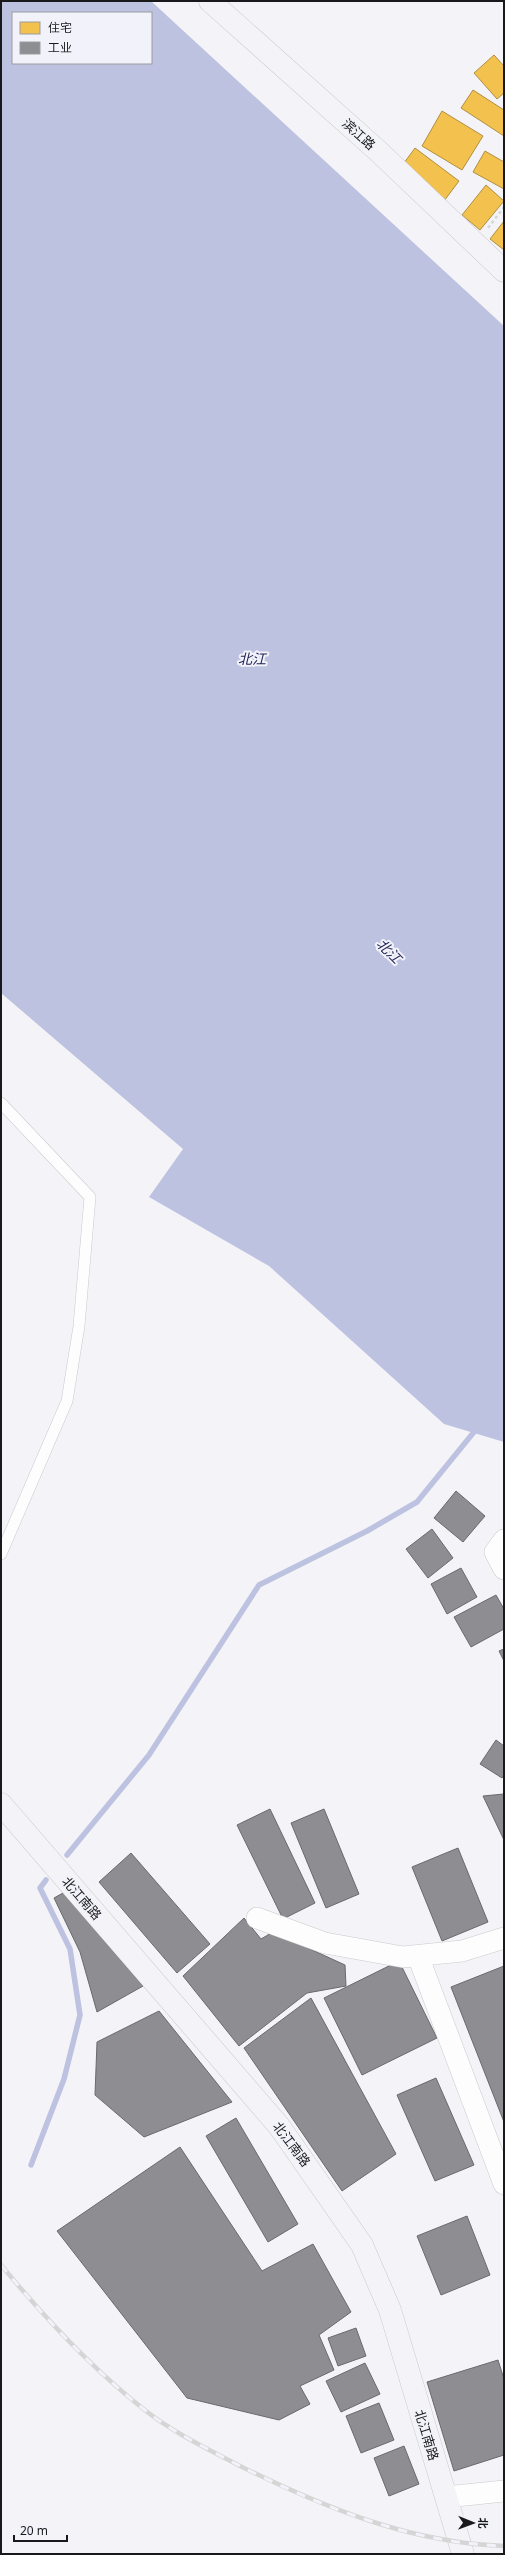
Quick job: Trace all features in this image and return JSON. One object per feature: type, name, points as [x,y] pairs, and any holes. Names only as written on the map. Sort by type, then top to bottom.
[{"type":"street","name":"滨江路","points":[[210,1],[378,151],[504,270]]},
{"type":"street","points":[[504,1540],[495,1552],[504,1569]]},
{"type":"street","name":"北江南路","points":[[1,1804],[279,2126],[362,2245],[390,2310],[463,2554]]},
{"type":"street","points":[[257,1918],[325,1943],[403,1957],[462,1951],[504,1938]]},
{"type":"street","points":[[418,1956],[504,2184]]},
{"type":"street","points":[[446,2497],[504,2491]]},
{"type":"lane","points":[[1,1103],[90,1197],[79,1326],[68,1401],[1,1554]]},
{"type":"path","points":[[477,243],[504,207]]},
{"type":"water","name":"北江","points":[[1,1],[151,1],[504,326],[504,1442],[444,1424],[269,1266],[149,1197],[183,1149],[1,993]]},
{"type":"building: 住宅","points":[[494,55],[504,66],[504,93],[497,99],[474,73]]},
{"type":"building: 住宅","points":[[473,90],[504,110],[504,136],[461,108]]},
{"type":"building: 住宅","points":[[442,111],[483,136],[462,170],[422,146]]},
{"type":"building: 住宅","points":[[415,148],[459,181],[444,201],[401,167]]},
{"type":"building: 住宅","points":[[485,151],[504,162],[504,189],[473,172]]},
{"type":"building: 住宅","points":[[486,185],[504,201],[480,230],[462,215]]},
{"type":"building: 住宅","points":[[504,221],[504,250],[490,239]]},
{"type":"building: 工业","points":[[456,1491],[485,1516],[463,1542],[434,1518]]},
{"type":"building: 工业","points":[[432,1529],[453,1558],[428,1578],[406,1549]]},
{"type":"building: 工业","points":[[461,1568],[477,1597],[447,1614],[431,1584]]},
{"type":"building: 工业","points":[[496,1595],[504,1609],[504,1629],[471,1647],[454,1617]]},
{"type":"building: 工业","points":[[504,1649],[504,1661],[499,1651]]},
{"type":"building: 工业","points":[[496,1740],[504,1746],[504,1775],[502,1778],[480,1764]]},
{"type":"building: 工业","points":[[504,1794],[504,1840],[483,1796]]},
{"type":"building: 工业","points":[[270,1809],[315,1903],[283,1919],[237,1825]]},
{"type":"building: 工业","points":[[324,1809],[359,1894],[326,1908],[291,1823]]},
{"type":"building: 工业","points":[[458,1848],[488,1922],[442,1941],[412,1867]]},
{"type":"building: 工业","points":[[131,1853],[210,1944],[177,1973],[99,1882]]},
{"type":"building: 工业","points":[[63,1893],[143,1986],[97,2012],[80,1952],[54,1898]]},
{"type":"building: 工业","points":[[244,1918],[261,1939],[273,1932],[345,1965],[346,1986],[307,1993],[239,2046],[183,1976]]},
{"type":"building: 工业","points":[[399,1961],[437,2038],[362,2075],[324,1998]]},
{"type":"building: 工业","points":[[504,1966],[504,2122],[451,1987]]},
{"type":"building: 工业","points":[[311,1998],[396,2154],[342,2191],[244,2048]]},
{"type":"building: 工业","points":[[159,2011],[232,2102],[144,2137],[95,2095],[97,2042]]},
{"type":"building: 工业","points":[[436,2078],[474,2165],[435,2181],[397,2095]]},
{"type":"building: 工业","points":[[236,2118],[298,2224],[268,2242],[206,2136]]},
{"type":"building: 工业","points":[[180,2147],[262,2271],[313,2244],[351,2312],[319,2335],[334,2370],[300,2386],[310,2404],[279,2420],[187,2398],[57,2231]]},
{"type":"building: 工业","points":[[467,2216],[490,2275],[441,2295],[417,2236]]},
{"type":"building: 工业","points":[[356,2328],[366,2356],[338,2366],[328,2338]]},
{"type":"building: 工业","points":[[498,2360],[504,2379],[504,2455],[454,2471],[427,2382]]},
{"type":"building: 工业","points":[[365,2363],[380,2394],[341,2412],[326,2381]]},
{"type":"building: 工业","points":[[379,2403],[394,2440],[361,2453],[346,2416]]},
{"type":"building: 工业","points":[[404,2446],[419,2484],[389,2496],[374,2458]]},
{"type":"waterway","points":[[67,1855],[149,1755],[259,1585],[367,1531],[417,1502],[478,1427]]},
{"type":"waterway","points":[[31,2165],[64,2079],[80,2015],[70,1949],[40,1888],[46,1880]]},
{"type":"railway","points":[[1,2265],[69,2342],[107,2378],[146,2411],[192,2440],[271,2481],[335,2509],[401,2530],[435,2538],[504,2546]]}]
